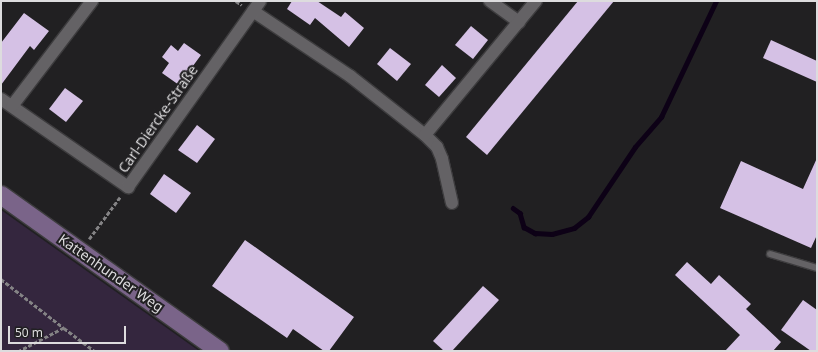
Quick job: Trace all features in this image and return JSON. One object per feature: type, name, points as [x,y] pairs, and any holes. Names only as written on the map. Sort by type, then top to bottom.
[{"type":"street","points":[[12,106],[92,1]]},
{"type":"street","name":"Carl-Diercke-Straße","points":[[1,98],[128,187],[260,1]]},
{"type":"street","points":[[490,1],[519,22]]},
{"type":"street","points":[[425,135],[536,1]]},
{"type":"street","points":[[253,12],[350,76],[425,135],[436,147],[442,159],[452,203]]},
{"type":"street","name":"Kattenhunder Weg","points":[[1,195],[220,351]]},
{"type":"lane","points":[[770,254],[817,268]]},
{"type":"path","points":[[80,251],[128,187]]},
{"type":"path","points":[[1,279],[95,351]]},
{"type":"path","points":[[20,351],[64,328]]},
{"type":"shaded area","points":[[1,210],[199,351],[1,351]]},
{"type":"building","points":[[292,1],[317,1],[341,17],[345,12],[364,28],[349,47],[315,18],[310,25],[287,9]]},
{"type":"building","points":[[578,1],[614,1],[487,155],[466,137]]},
{"type":"building","points":[[24,13],[49,31],[34,50],[30,46],[1,85],[1,43]]},
{"type":"building","points":[[471,26],[488,40],[473,59],[455,45]]},
{"type":"building","points":[[771,40],[817,61],[817,82],[763,58]]},
{"type":"building","points":[[184,43],[201,55],[179,85],[162,73],[169,63],[162,57],[171,45],[178,51]]},
{"type":"building","points":[[390,48],[411,64],[397,81],[377,64]]},
{"type":"building","points":[[442,65],[456,78],[439,97],[425,85]]},
{"type":"building","points":[[65,88],[83,101],[66,122],[49,109]]},
{"type":"building","points":[[197,125],[215,139],[197,163],[178,150]]},
{"type":"building","points":[[817,158],[817,235],[811,248],[720,208],[741,161],[803,189]]},
{"type":"building","points":[[164,174],[191,193],[176,213],[150,194]]},
{"type":"building","points":[[245,240],[354,317],[329,351],[324,351],[293,329],[287,338],[212,286]]},
{"type":"building","points":[[687,262],[711,284],[719,275],[751,304],[746,309],[781,342],[773,351],[725,351],[740,335],[675,275]]},
{"type":"building","points":[[483,286],[499,300],[452,351],[444,351],[433,341]]},
{"type":"building","points":[[803,300],[817,310],[817,351],[811,351],[781,330]]},
{"type":"waterway","points":[[513,208],[520,213],[524,227],[535,233],[552,234],[574,228],[588,217],[635,147],[661,117],[716,1]]}]
